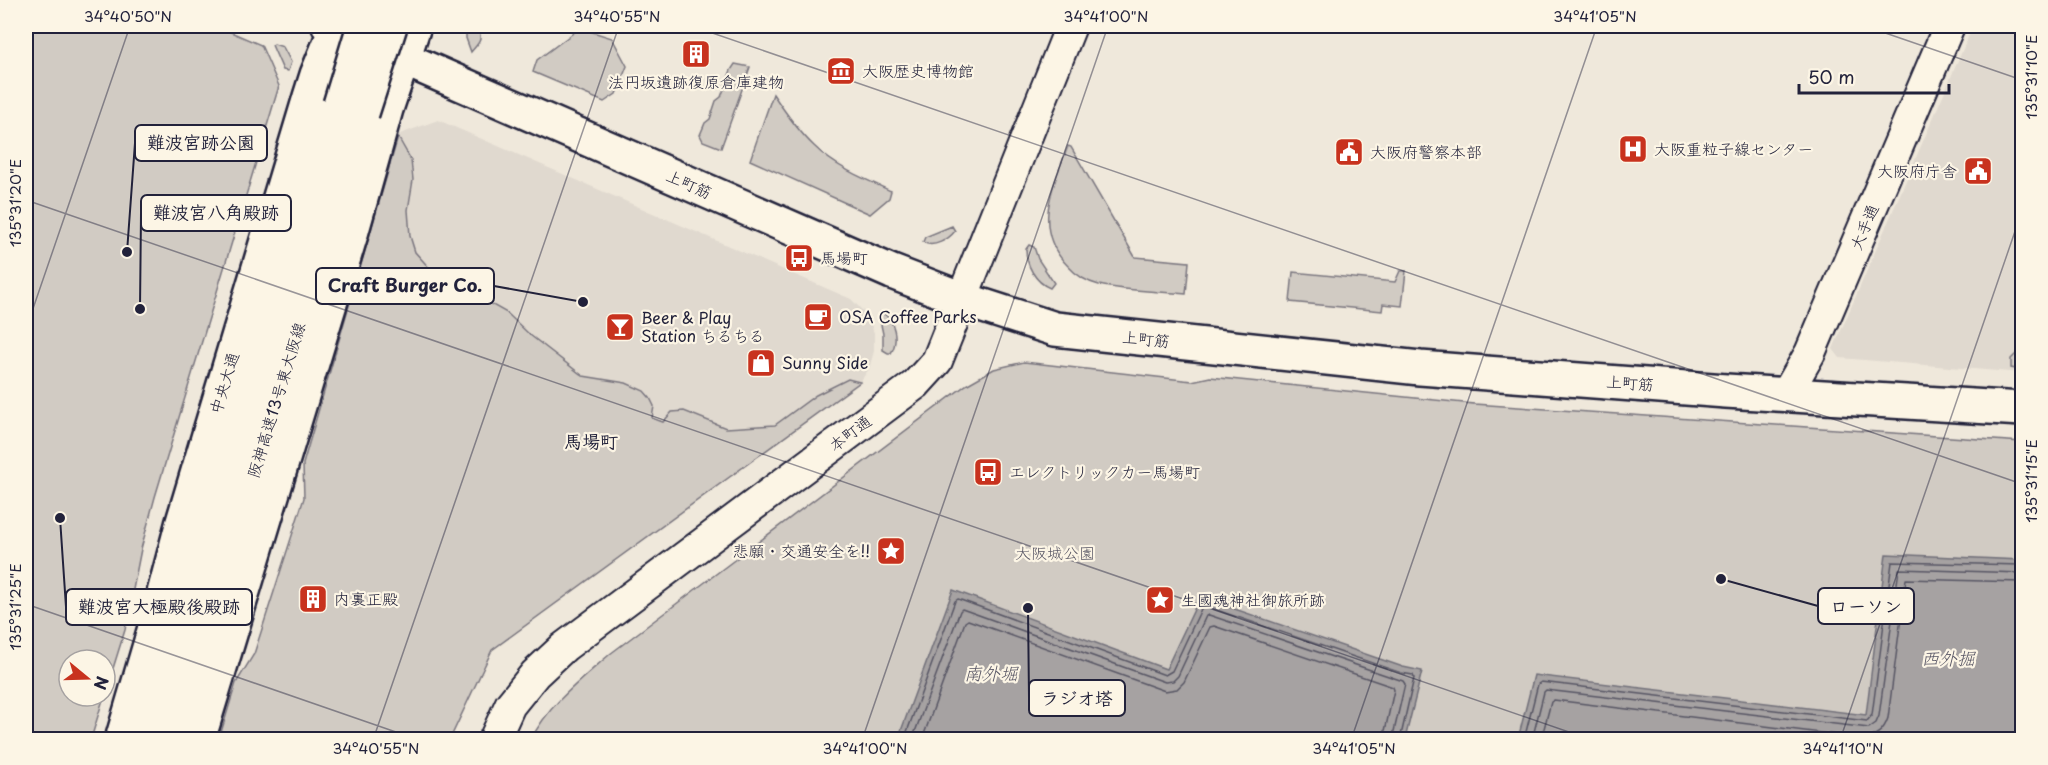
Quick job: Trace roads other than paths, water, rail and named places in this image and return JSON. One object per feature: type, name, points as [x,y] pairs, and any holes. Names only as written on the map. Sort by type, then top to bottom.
[{"type":"main road","name":"阪神高速13号東大阪線","points":[[174,740],[318,219],[340,26]]},
{"type":"main road","name":"上町筋","points":[[340,26],[403,58],[892,273],[1054,329],[1420,368],[1726,391],[2022,409]]},
{"type":"main road","name":"中央大通","points":[[122,740],[182,525],[306,108],[317,75],[340,26]]},
{"type":"main road","name":"阪神高速13号東大阪線","points":[[150,740],[318,219],[390,26]]},
{"type":"main road","points":[[198,740],[351,234],[386,109],[414,26]]},
{"type":"street","points":[[403,58],[432,26]]},
{"type":"street","name":"本町通","points":[[494,740],[510,705],[535,674],[564,647],[916,384],[937,361],[1071,26]]},
{"type":"street","name":"大手通","points":[[1787,393],[1810,353],[1949,26]]},
{"type":"water","name":"西外掘","points":[[1886,554],[2022,560],[2022,739],[1518,739],[1534,675],[1866,715]]},
{"type":"water","name":"南外堀","points":[[953,590],[1166,669],[1200,597],[1403,667],[1422,671],[1405,739],[898,739]]},
{"type":"place","name":"法円坂遺跡復原倉庫建物","points":[[696,54]]},
{"type":"place","name":"大阪歴史博物館","points":[[841,71]]},
{"type":"place","name":"大阪重粒子線センター","points":[[1633,149]]},
{"type":"place","name":"大阪府警察本部","points":[[1349,152]]},
{"type":"place","name":"大阪府庁舎","points":[[1978,171]]},
{"type":"place","name":"難波宮跡公園","points":[[127,252]]},
{"type":"place","name":"馬場町","points":[[799,258]]},
{"type":"place","name":"Craft Burger Co.","points":[[583,302]]},
{"type":"place","name":"難波宮八角殿跡","points":[[140,309]]},
{"type":"place","name":"OSA Coffee Parks","points":[[818,317]]},
{"type":"place","name":"Beer & Play Station ちるちる","points":[[620,327]]},
{"type":"place","name":"Sunny Side","points":[[761,363]]},
{"type":"place","name":"エレクトリックカー馬場町","points":[[988,472]]},
{"type":"place","name":"難波宮大極殿後殿跡","points":[[60,518]]},
{"type":"place","name":"悲願・交通安全を!!","points":[[891,551]]},
{"type":"place","name":"ローソン","points":[[1721,579]]},
{"type":"place","name":"内裏正殿","points":[[313,599]]},
{"type":"place","name":"生國魂神社御旅所跡","points":[[1160,600]]},
{"type":"place","name":"ラジオ塔","points":[[1028,608]]},
{"type":"district","name":"馬場町","points":[[591,442]]},
{"type":"park label","name":"大阪城公園","points":[[1055,553]]}]
